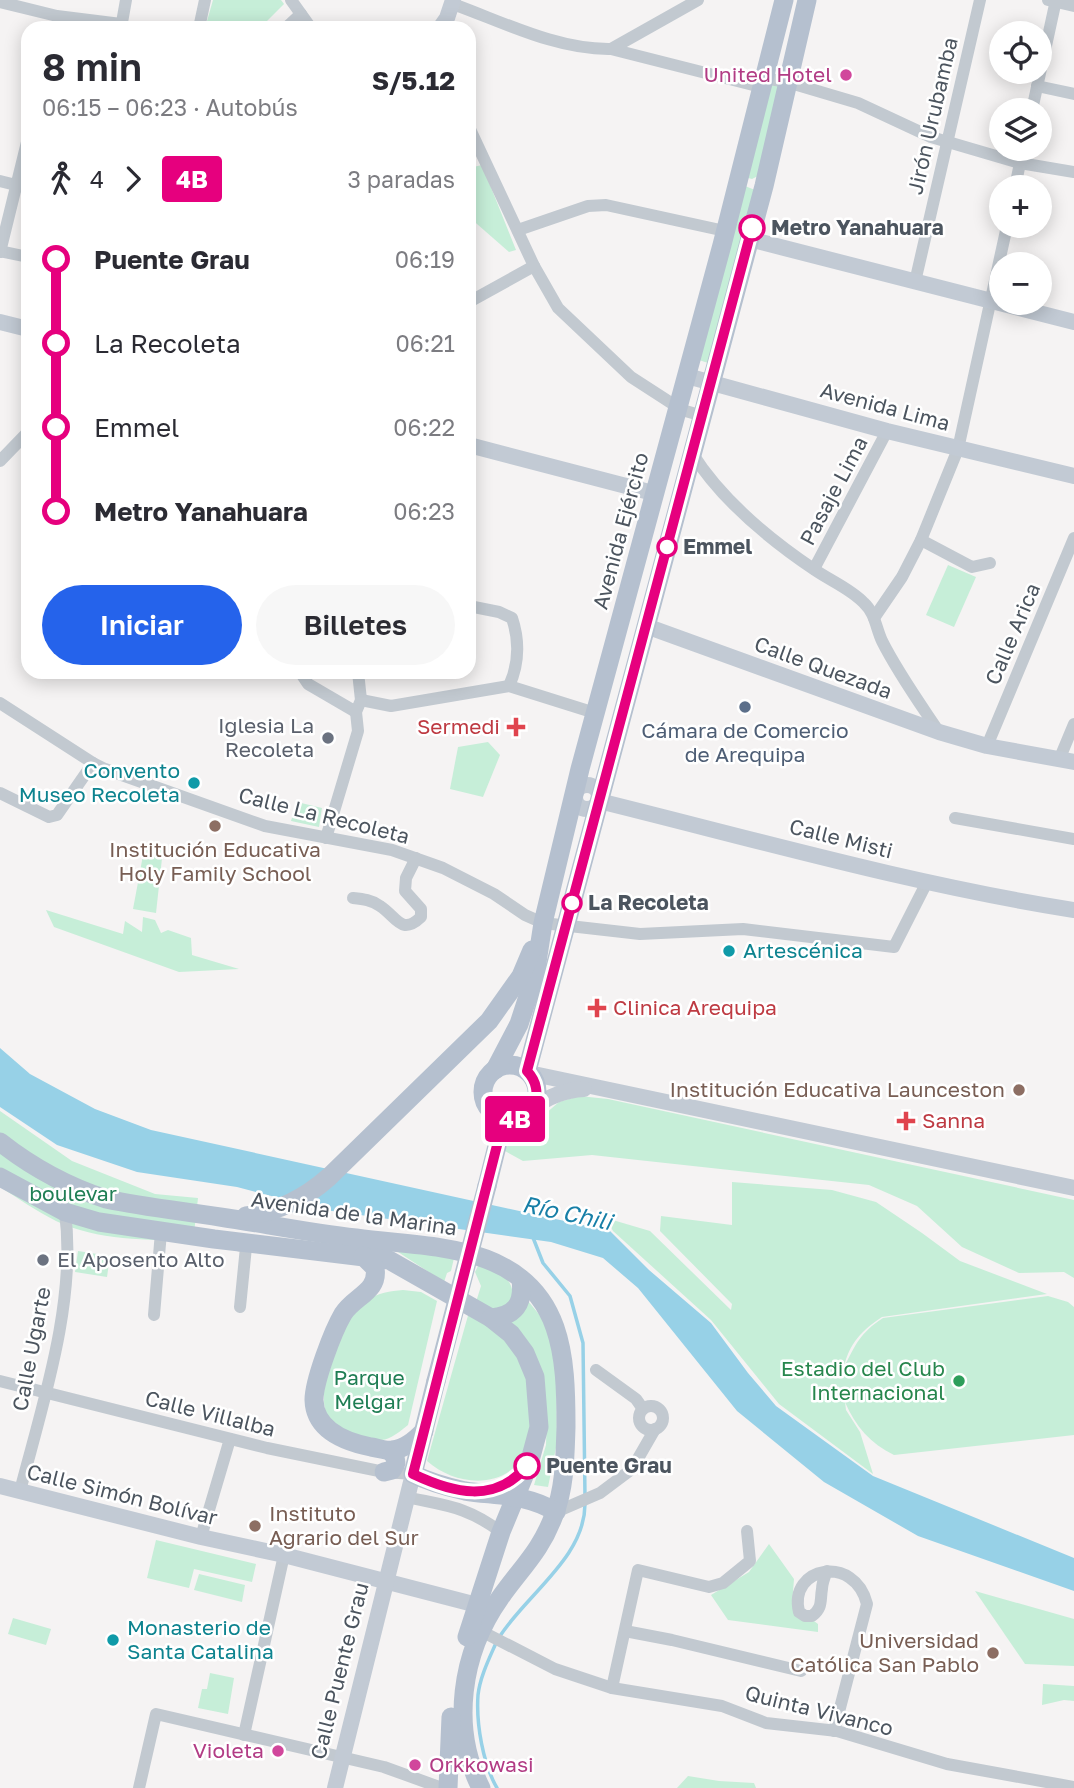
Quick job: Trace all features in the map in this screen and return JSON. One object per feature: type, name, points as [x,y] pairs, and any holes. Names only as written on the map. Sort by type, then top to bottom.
[{"type":"main road","name":"Avenida Ejército","points":[[495,1070],[528,1000],[574,793],[687,376],[784,0]]},
{"type":"main road","points":[[528,1072],[764,186],[807,0]]},
{"type":"main road","points":[[739,179],[764,186]]},
{"type":"main road","points":[[621,617],[625,629],[630,632],[642,631],[646,626]]},
{"type":"main road","points":[[216,1217],[240,1217],[278,1210],[314,1189],[489,1021],[521,976],[543,923]]},
{"type":"main road","points":[[514,1065],[528,1072],[536,1082],[537,1093],[532,1109],[522,1117],[504,1118],[493,1113],[484,1097],[487,1079],[495,1070],[504,1066],[514,1065]]},
{"type":"main road","name":"Calle Puente Grau","points":[[413,1474],[504,1118]]},
{"type":"main road","name":"Avenida de la Marina","points":[[0,1142],[46,1174],[74,1188],[134,1205],[456,1251],[485,1258],[506,1269],[521,1279],[538,1297],[552,1319],[561,1341],[565,1364],[564,1472],[556,1512],[545,1538],[501,1597],[484,1633],[463,1667]]},
{"type":"main road","name":"Avenida de la Marina","points":[[0,1177],[65,1212],[99,1222],[214,1239],[384,1258],[491,1318],[511,1334],[525,1353],[535,1377],[539,1427],[529,1464],[501,1532],[477,1605],[463,1667]]},
{"type":"main road","points":[[363,1256],[375,1268],[375,1280],[370,1290],[348,1308],[339,1322],[317,1381],[315,1405],[323,1423],[338,1437],[351,1443],[390,1451],[407,1446],[424,1431]]},
{"type":"main road","points":[[491,1318],[502,1317],[520,1302],[521,1279]]},
{"type":"main road","points":[[384,1472],[391,1470],[396,1463],[390,1451]]},
{"type":"main road","points":[[479,1493],[498,1489],[513,1480],[529,1464]]},
{"type":"main road","points":[[413,1474],[442,1485],[479,1493],[516,1496],[537,1502],[556,1512]]},
{"type":"main road","points":[[448,1788],[449,1779],[454,1773],[461,1770],[469,1772],[463,1723],[463,1667]]},
{"type":"street","points":[[122,21],[126,0]]},
{"type":"street","points":[[200,21],[205,0]]},
{"type":"street","points":[[291,0],[306,21]]},
{"type":"street","points":[[611,49],[698,0]]},
{"type":"street","name":"Jirón Urubamba","points":[[915,282],[945,141],[980,0]]},
{"type":"street","points":[[1034,98],[1053,1],[1074,6]]},
{"type":"street","points":[[0,2],[53,21]]},
{"type":"street","points":[[444,21],[453,2],[569,45],[611,49],[763,83],[787,82],[858,103],[931,137],[1020,163],[1074,173]]},
{"type":"street","points":[[294,21],[301,14]]},
{"type":"street","points":[[1037,86],[1074,94]]},
{"type":"street","points":[[476,142],[534,266],[558,308],[632,377],[677,407],[689,412],[703,412]]},
{"type":"street","points":[[1018,175],[1020,163]]},
{"type":"street","points":[[0,181],[21,186]]},
{"type":"street","points":[[21,189],[0,251],[21,256]]},
{"type":"street","points":[[518,230],[588,206],[606,205],[724,232]]},
{"type":"street","points":[[749,239],[989,301]]},
{"type":"street","points":[[476,298],[534,266]]},
{"type":"street","points":[[874,618],[902,578],[921,540],[958,449],[989,306]]},
{"type":"street","points":[[1046,315],[1074,322]]},
{"type":"street","points":[[0,322],[21,327]]},
{"type":"street","name":"Avenida Lima","points":[[687,376],[958,449],[1074,476]]},
{"type":"street","name":"Pasaje Lima","points":[[814,569],[887,430]]},
{"type":"street","points":[[0,461],[21,439]]},
{"type":"street","points":[[476,447],[653,494]]},
{"type":"street","points":[[692,453],[701,467],[760,529],[862,600],[874,618],[882,640],[910,690],[939,732]]},
{"type":"street","name":"Calle Arica","points":[[987,746],[1074,538]]},
{"type":"street","points":[[921,540],[972,567],[990,563]]},
{"type":"street","points":[[476,607],[512,618],[517,634],[518,653],[515,674],[509,686]]},
{"type":"street","name":"Calle Quezada","points":[[646,626],[939,732],[987,746],[1066,761]]},
{"type":"street","points":[[305,679],[308,684],[359,706],[391,706],[509,686],[595,713]]},
{"type":"street","points":[[326,838],[358,731],[358,679]]},
{"type":"street","name":"Calle La Recoleta","points":[[0,703],[93,763],[265,826],[392,849],[443,868],[543,923],[640,934],[743,929],[894,947],[927,882]]},
{"type":"street","points":[[1066,761],[1074,723]]},
{"type":"street","points":[[0,793],[49,817],[57,816],[93,763]]},
{"type":"street","name":"Calle Misti","points":[[574,793],[584,785],[590,785],[599,794],[599,801],[927,882],[1003,899],[1074,910]]},
{"type":"street","points":[[955,818],[1074,839]]},
{"type":"street","points":[[353,898],[376,903],[400,924],[408,926],[414,923],[421,916],[421,909],[405,891],[406,878],[416,858]]},
{"type":"street","points":[[528,1072],[1074,1188]]},
{"type":"street","points":[[532,1109],[564,1091],[604,1089]]},
{"type":"street","name":"Calle Ugarte","points":[[20,1491],[46,1393],[60,1318],[69,1250],[65,1212]]},
{"type":"street","points":[[154,1315],[161,1232]]},
{"type":"street","points":[[214,1239],[246,1247],[240,1307]]},
{"type":"street","points":[[596,1370],[636,1399],[643,1409]]},
{"type":"street","name":"Calle Villalba","points":[[0,1381],[230,1439],[384,1472],[413,1474]]},
{"type":"street","points":[[556,1512],[595,1495],[632,1469],[663,1420],[661,1412],[654,1406],[643,1409],[639,1415],[641,1426],[648,1430],[655,1429]]},
{"type":"street","points":[[201,1537],[230,1439]]},
{"type":"street","name":"Calle Puente Grau","points":[[335,1788],[405,1497],[413,1474]]},
{"type":"street","name":"Calle Simón Bolívar","points":[[0,1486],[477,1605]]},
{"type":"street","points":[[405,1497],[477,1514],[501,1532]]},
{"type":"street","points":[[612,1688],[638,1570],[709,1587],[723,1583],[750,1561],[747,1531]]},
{"type":"street","points":[[244,1735],[284,1555]]},
{"type":"street","points":[[827,1571],[835,1571],[858,1583],[867,1604],[834,1731]]},
{"type":"street","points":[[625,1632],[672,1640],[800,1671]]},
{"type":"street","name":"Quinta Vivanco","points":[[484,1633],[555,1669],[612,1688],[722,1706],[766,1723],[834,1731],[947,1764],[1074,1787]]},
{"type":"street","points":[[139,1788],[156,1714],[399,1771],[442,1788]]},
{"type":"green space","points":[[213,0],[281,0],[284,4],[267,21],[207,21]]},
{"type":"green space","points":[[768,82],[781,85],[758,176],[752,179],[748,178]]},
{"type":"green space","points":[[482,165],[516,250],[509,252],[476,223],[476,166]]},
{"type":"green space","points":[[745,186],[755,190],[708,363],[696,359]]},
{"type":"green space","points":[[948,565],[976,577],[954,627],[926,615]]},
{"type":"green space","points":[[488,742],[500,755],[483,797],[450,789],[458,747]]},
{"type":"green space","points":[[297,802],[322,808],[319,827],[291,821]]},
{"type":"green space","points":[[163,849],[156,913],[133,909],[144,850]]},
{"type":"green space","points":[[46,910],[123,934],[125,921],[142,932],[143,917],[155,920],[161,933],[168,930],[191,938],[192,955],[239,969],[179,972],[54,927]]},
{"type":"green space","points":[[579,1096],[608,1099],[1074,1200],[1074,1278],[1064,1272],[1019,1273],[962,1247],[917,1206],[869,1185],[592,1155],[523,1161],[503,1150],[559,1102]]},
{"type":"green space","name":"boulevar","points":[[0,1111],[72,1161],[155,1194],[198,1198],[193,1242],[123,1238],[72,1228],[34,1209],[0,1187]]},
{"type":"green space","points":[[732,1182],[832,1190],[876,1202],[960,1261],[1047,1294],[882,1317],[857,1338],[844,1367],[864,1334],[883,1318],[1048,1296],[1068,1302],[1074,1307],[1074,1435],[894,1455],[865,1433],[845,1402],[846,1410],[860,1432],[873,1474],[779,1404],[711,1320],[613,1231],[606,1218],[650,1231],[731,1310],[732,1304],[660,1231],[661,1216],[732,1225]]},
{"type":"green space","points":[[395,1250],[454,1258],[451,1271],[447,1273],[444,1282]]},
{"type":"green space","points":[[78,1251],[110,1256],[107,1277],[75,1272]]},
{"type":"green space","points":[[480,1262],[504,1275],[511,1285],[514,1300],[503,1313],[476,1302],[481,1286],[475,1272]]},
{"type":"green space","name":"Parque Melgar","points":[[403,1290],[421,1292],[437,1301],[408,1425],[386,1439],[368,1439],[340,1428],[326,1412],[324,1400],[328,1368],[340,1335],[357,1308],[375,1296]]},
{"type":"green space","points":[[528,1301],[547,1324],[556,1356],[557,1443],[548,1487],[534,1485],[546,1445],[547,1412],[508,1321]]},
{"type":"green space","points":[[469,1312],[493,1327],[510,1344],[525,1374],[532,1407],[530,1439],[525,1453],[505,1474],[479,1481],[451,1476],[427,1461]]},
{"type":"green space","points":[[156,1540],[256,1564],[252,1582],[194,1569],[189,1588],[147,1578]]},
{"type":"green space","points":[[769,1544],[794,1579],[792,1605],[818,1624],[818,1632],[728,1620],[711,1595],[749,1572]]},
{"type":"green space","points":[[199,1574],[245,1585],[242,1602],[194,1590]]},
{"type":"green space","points":[[975,1591],[1074,1619],[1074,1666],[1025,1664]]},
{"type":"green space","points":[[13,1618],[51,1629],[46,1645],[8,1634]]},
{"type":"green space","points":[[210,1673],[234,1678],[228,1714],[198,1708],[202,1689],[207,1689]]},
{"type":"green space","points":[[1043,1684],[1074,1686],[1074,1701],[1064,1700],[1042,1705]]},
{"type":"green space","points":[[688,1776],[754,1783],[756,1788],[677,1788]]},
{"type":"water","points":[[0,1048],[30,1074],[95,1109],[151,1130],[610,1231],[649,1270],[711,1323],[776,1406],[873,1476],[1074,1558],[1074,1591],[918,1536],[824,1482],[737,1411],[638,1288],[603,1258],[551,1242],[325,1210],[237,1187],[137,1172],[57,1145],[0,1107]]},
{"type":"waterway","points":[[532,1235],[543,1263],[570,1296],[583,1343],[585,1497]]},
{"type":"waterway","points":[[500,1636],[553,1574],[576,1541],[585,1504]]},
{"type":"waterway","points":[[496,1643],[485,1668],[478,1706],[484,1756],[497,1788]]},
{"type":"bus line","name":"4B","points":[[527,1466],[513,1480],[498,1489],[479,1493],[450,1487],[413,1474],[504,1118],[525,1115],[537,1099],[536,1082],[527,1071],[752,228]]},
{"type":"place","name":"United Hotel","points":[[846,75]]},
{"type":"place","name":"Metro Yanahuara","points":[[752,228]]},
{"type":"place","name":"Emmel","points":[[667,547]]},
{"type":"place","name":"Cámara de Comercio de Arequipa","points":[[745,707]]},
{"type":"place","name":"Sermedi","points":[[516,727]]},
{"type":"place","name":"Iglesia La Recoleta","points":[[328,738]]},
{"type":"place","name":"Convento Museo Recoleta","points":[[194,783]]},
{"type":"place","name":"Institución Educativa Holy Family School","points":[[215,826]]},
{"type":"place","name":"La Recoleta","points":[[572,903]]},
{"type":"place","name":"Artescénica","points":[[729,951]]},
{"type":"place","name":"Clinica Arequipa","points":[[597,1008]]},
{"type":"place","name":"Institución Educativa Launceston","points":[[1019,1090]]},
{"type":"place","name":"Sanna","points":[[906,1121]]},
{"type":"place","name":"El Aposento Alto","points":[[43,1260]]},
{"type":"place","name":"Estadio del Club Internacional","points":[[959,1381]]},
{"type":"place","name":"Puente Grau","points":[[527,1466]]},
{"type":"place","name":"Instituto Agrario del Sur","points":[[255,1526]]},
{"type":"place","name":"Monasterio de Santa Catalina","points":[[113,1640]]},
{"type":"place","name":"Universidad Católica San Pablo","points":[[993,1653]]},
{"type":"place","name":"Violeta","points":[[278,1751]]},
{"type":"place","name":"Orkkowasi","points":[[415,1765]]},
{"type":"water label","name":"Río Chili","points":[[567,1213]]}]
